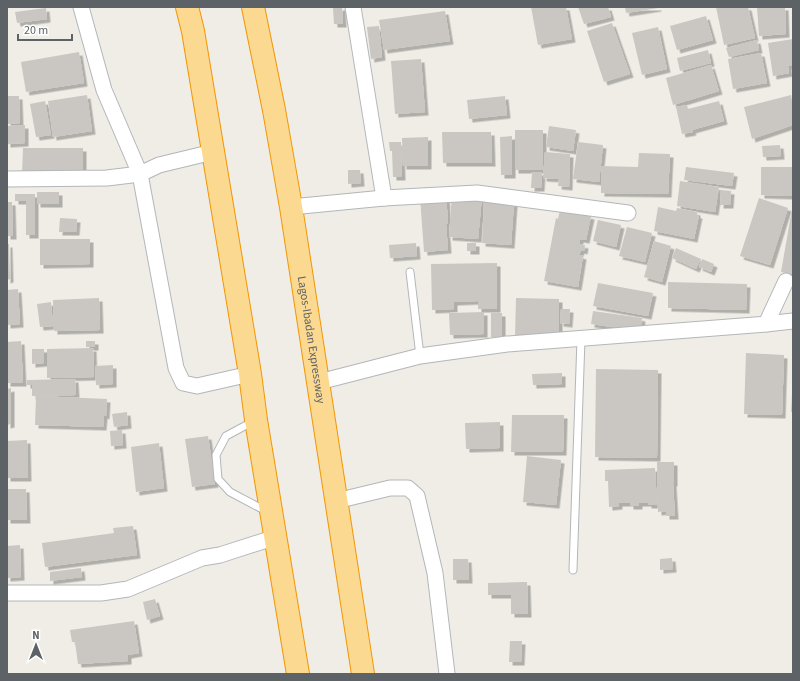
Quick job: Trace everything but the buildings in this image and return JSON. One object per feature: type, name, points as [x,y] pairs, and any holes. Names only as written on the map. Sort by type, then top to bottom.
[{"type":"highway","points":[[187,7],[193,31],[298,674]]},
{"type":"highway","name":"Lagos-Ibadan Expressway","points":[[257,8],[319,382],[363,674]]},
{"type":"street","points":[[81,7],[104,90],[140,174],[176,368],[183,383],[197,386],[250,374]]},
{"type":"street","points":[[352,7],[384,198]]},
{"type":"street","points":[[7,179],[106,178],[140,174],[159,165],[213,152]]},
{"type":"street","points":[[291,207],[384,198],[477,193],[628,213]]},
{"type":"street","points":[[766,324],[786,281]]},
{"type":"street","points":[[319,382],[420,356],[507,344],[793,321]]},
{"type":"street","points":[[336,501],[390,488],[408,488],[417,496],[434,573],[447,674]]},
{"type":"street","points":[[7,593],[101,593],[128,589],[202,558],[220,555],[276,537]]},
{"type":"lane","points":[[410,272],[420,356]]},
{"type":"lane","points":[[573,570],[581,339]]},
{"type":"lane","points":[[256,420],[226,436],[216,455],[218,479],[230,492],[272,513]]}]
